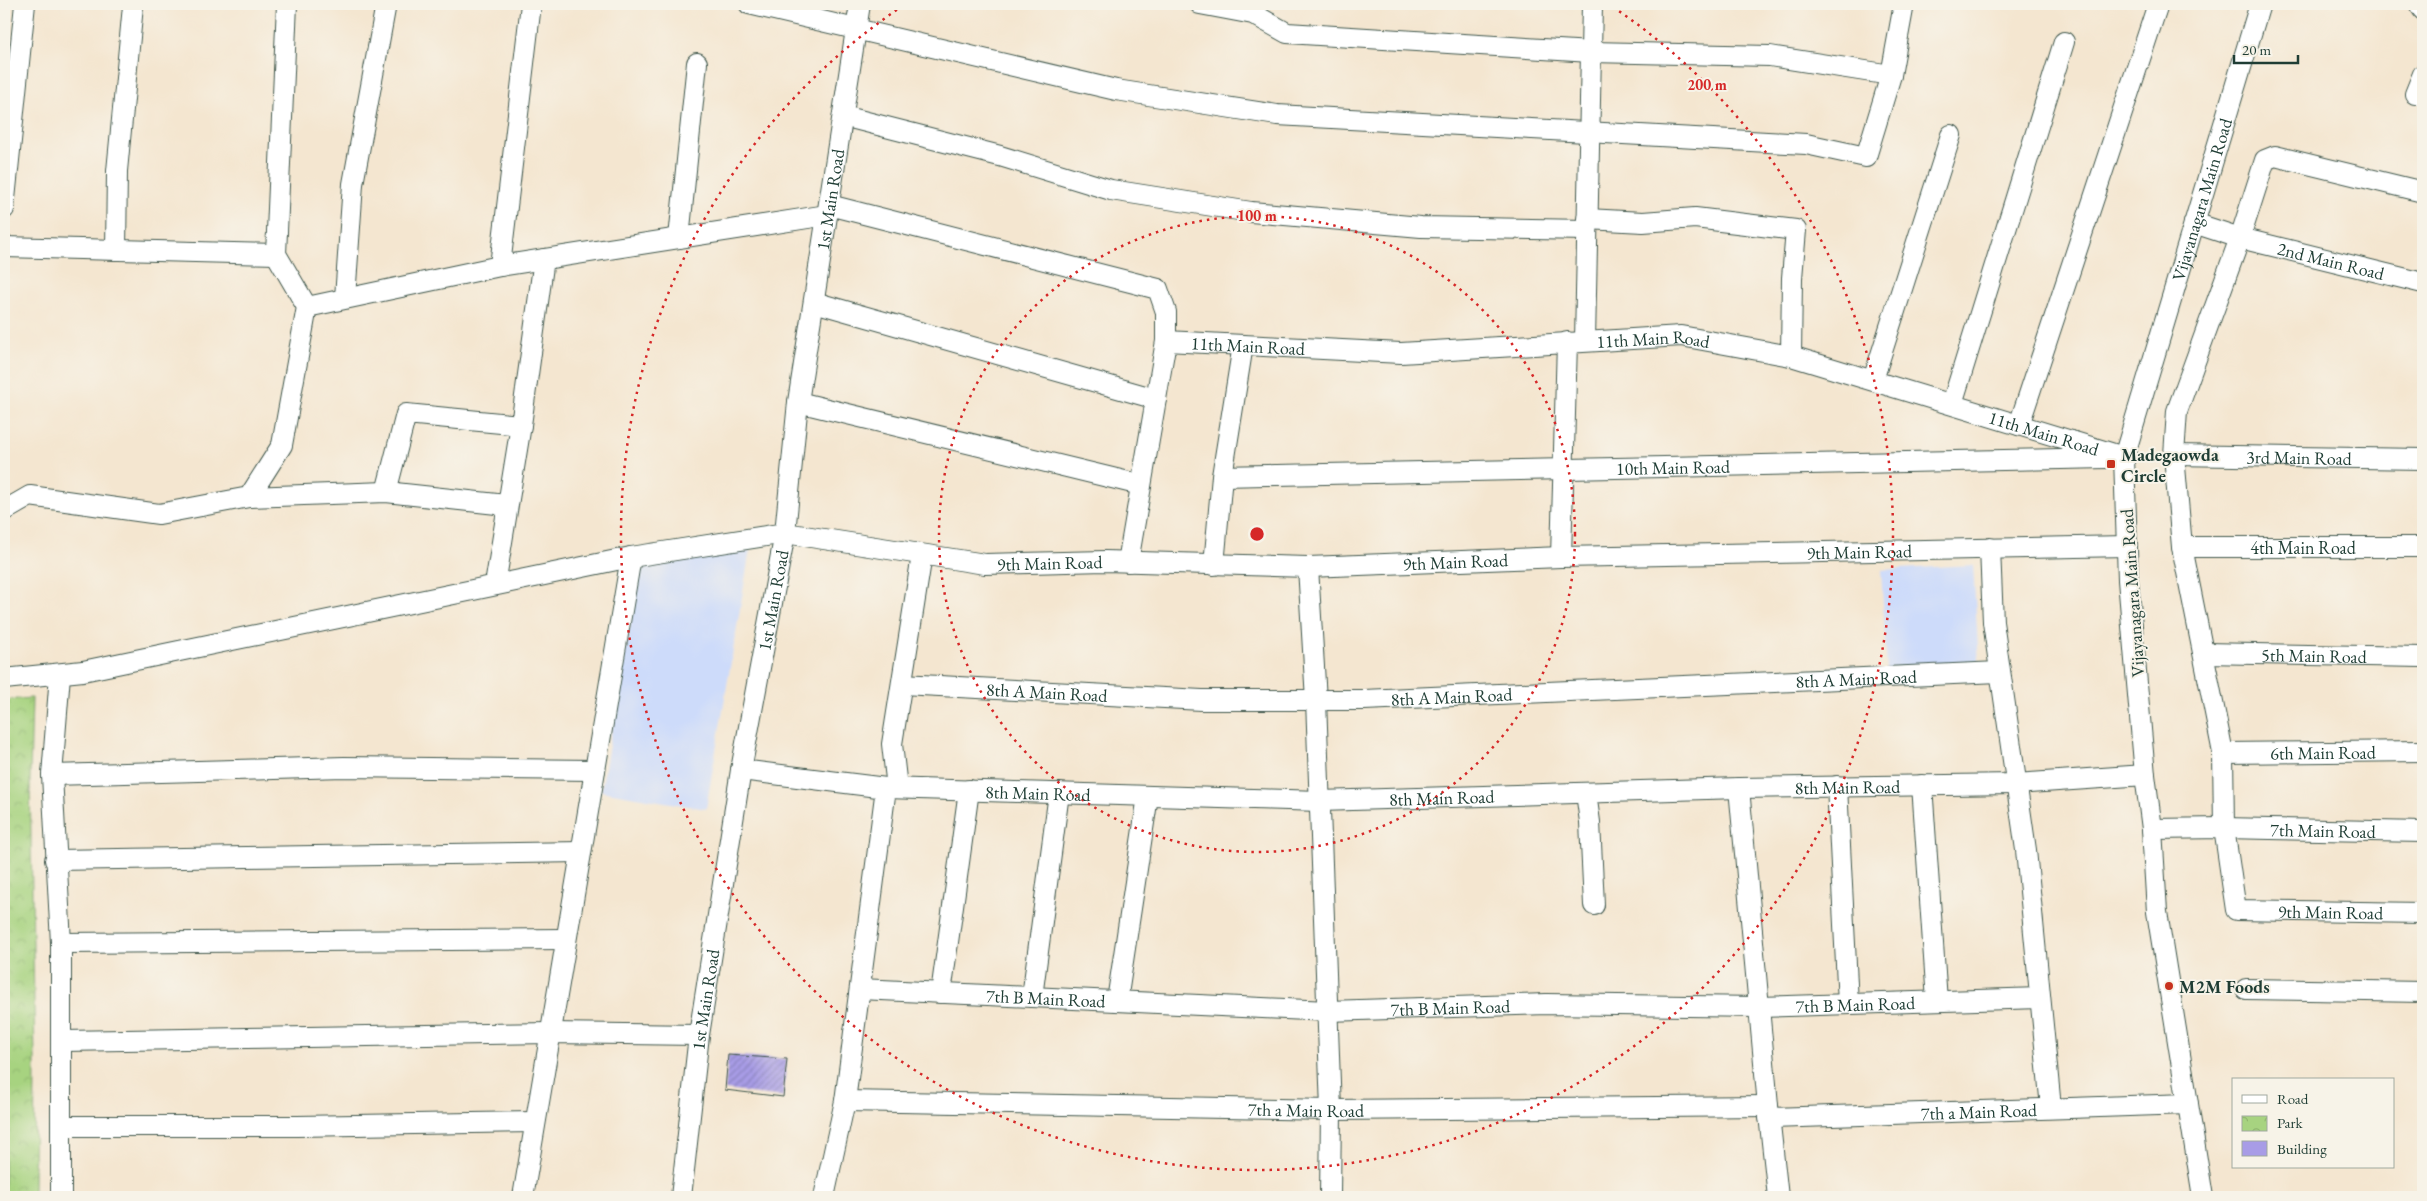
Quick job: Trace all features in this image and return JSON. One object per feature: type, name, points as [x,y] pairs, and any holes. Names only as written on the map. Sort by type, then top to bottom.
[{"type":"street","points":[[4,209],[25,4]]},
{"type":"street","points":[[249,497],[282,445],[307,307],[276,254],[288,4]]},
{"type":"street","points":[[345,298],[353,184],[386,4]]},
{"type":"street","points":[[500,266],[531,4]]},
{"type":"street","points":[[749,4],[1116,90],[1277,115],[1806,144],[1866,158],[1891,74],[1904,4]]},
{"type":"street","name":"1st Main Road","points":[[681,1197],[699,1035],[741,770],[785,533],[798,402],[860,4]]},
{"type":"street","points":[[1200,4],[1253,14],[1287,33],[1591,52],[1770,56],[1891,74]]},
{"type":"street","points":[[1561,556],[1564,471],[1587,225],[1592,4]]},
{"type":"street","points":[[2019,425],[2158,4]]},
{"type":"street","name":"Vijayanagara Main Road","points":[[2203,1197],[2157,912],[2152,829],[2145,775],[2127,546],[2124,457],[2260,4]]},
{"type":"street","points":[[2419,4],[2423,10]]},
{"type":"street","points":[[116,250],[117,171],[133,6]]},
{"type":"street","points":[[1952,404],[2064,42]]},
{"type":"street","points":[[679,238],[697,63]]},
{"type":"street","points":[[2415,94],[2423,74]]},
{"type":"street","points":[[843,116],[1000,156],[1111,190],[1251,212],[1421,227],[1587,225],[1695,218],[1796,230],[1792,278],[1791,356]]},
{"type":"street","points":[[1873,380],[1951,135]]},
{"type":"street","points":[[2224,828],[2223,753],[2182,547],[2174,455],[2177,411],[2240,238],[2265,160],[2275,156],[2423,192]]},
{"type":"street","points":[[307,307],[500,266],[679,238],[828,210],[1158,290],[1166,312],[1166,341],[1128,562]]},
{"type":"street","name":"2nd Main Road","points":[[2194,223],[2240,238],[2423,282]]},
{"type":"street","points":[[4,247],[276,254]]},
{"type":"street","points":[[495,585],[506,505],[521,425],[544,259]]},
{"type":"street","points":[[814,302],[1156,399]]},
{"type":"street","name":"11th Main Road","points":[[1166,341],[1401,352],[1681,336],[1791,356],[2124,457]]},
{"type":"street","points":[[1214,565],[1222,476],[1243,345]]},
{"type":"street","points":[[798,402],[1141,485]]},
{"type":"street","points":[[386,492],[406,414],[521,425]]},
{"type":"street","name":"3rd Main Road","points":[[2174,455],[2423,459]]},
{"type":"street","name":"10th Main Road","points":[[1222,476],[1564,471],[2124,457]]},
{"type":"street","points":[[4,511],[30,496],[159,514],[249,497],[386,492],[506,505]]},
{"type":"street","name":"9th Main Road","points":[[4,678],[60,675],[631,557],[785,533],[985,564],[1128,562],[1308,567],[1561,556],[2127,546]]},
{"type":"street","name":"4th Main Road","points":[[2182,547],[2423,547]]},
{"type":"street","points":[[1990,548],[1993,622],[2026,850],[2051,1108]]},
{"type":"street","points":[[824,1197],[845,1101],[860,989],[892,788],[892,744],[922,555]]},
{"type":"street","points":[[523,1197],[631,557]]},
{"type":"street","points":[[1308,567],[1316,700],[1328,1011],[1331,1110],[1330,1197]]},
{"type":"street","name":"5th Main Road","points":[[2204,653],[2423,657]]},
{"type":"street","name":"8th A Main Road","points":[[902,684],[1202,700],[1364,700],[1999,672]]},
{"type":"street","points":[[60,675],[52,775],[55,860],[61,943],[63,1040],[62,1197]]},
{"type":"street","name":"6th Main Road","points":[[2223,753],[2423,751]]},
{"type":"street","points":[[52,775],[344,768],[595,770]]},
{"type":"street","name":"8th Main Road","points":[[741,770],[892,788],[1320,801],[1740,788],[2016,784],[2145,775]]},
{"type":"street","points":[[1922,785],[1937,1001]]},
{"type":"street","points":[[1838,786],[1848,1004]]},
{"type":"street","points":[[1740,788],[1768,1112],[1778,1197]]},
{"type":"street","points":[[941,993],[969,790]]},
{"type":"street","points":[[1032,997],[1059,793]]},
{"type":"street","points":[[1586,793],[1590,822],[1594,905]]},
{"type":"street","points":[[1117,1001],[1148,796]]},
{"type":"street","name":"9th Main Road","points":[[2224,828],[2236,910],[2423,913]]},
{"type":"street","name":"7th Main Road","points":[[2152,829],[2224,828],[2423,832]]},
{"type":"street","points":[[55,860],[581,852]]},
{"type":"street","points":[[61,943],[566,939]]},
{"type":"street","name":"7th B Main Road","points":[[860,989],[1328,1011],[1546,1004],[1759,1007],[2040,998]]},
{"type":"street","points":[[2246,989],[2423,992]]},
{"type":"street","points":[[63,1040],[550,1033],[699,1035]]},
{"type":"street","name":"7th a Main Road","points":[[845,1101],[1331,1110],[1768,1112],[2188,1104]]},
{"type":"street","points":[[61,1126],[536,1122]]},
{"type":"shaded area","points":[[750,550],[706,809],[601,791],[640,568]]},
{"type":"shaded area","points":[[1973,565],[1979,664],[1887,670],[1881,570]]},
{"type":"green space","points":[[32,698],[30,780],[35,1059],[34,1197],[4,1197],[4,700]]},
{"type":"building","points":[[728,1055],[787,1059],[783,1097],[725,1090]]},
{"type":"place","name":"Madegaowda Circle","points":[[2111,464]]},
{"type":"place","name":"M2M Foods","points":[[2169,986]]}]
